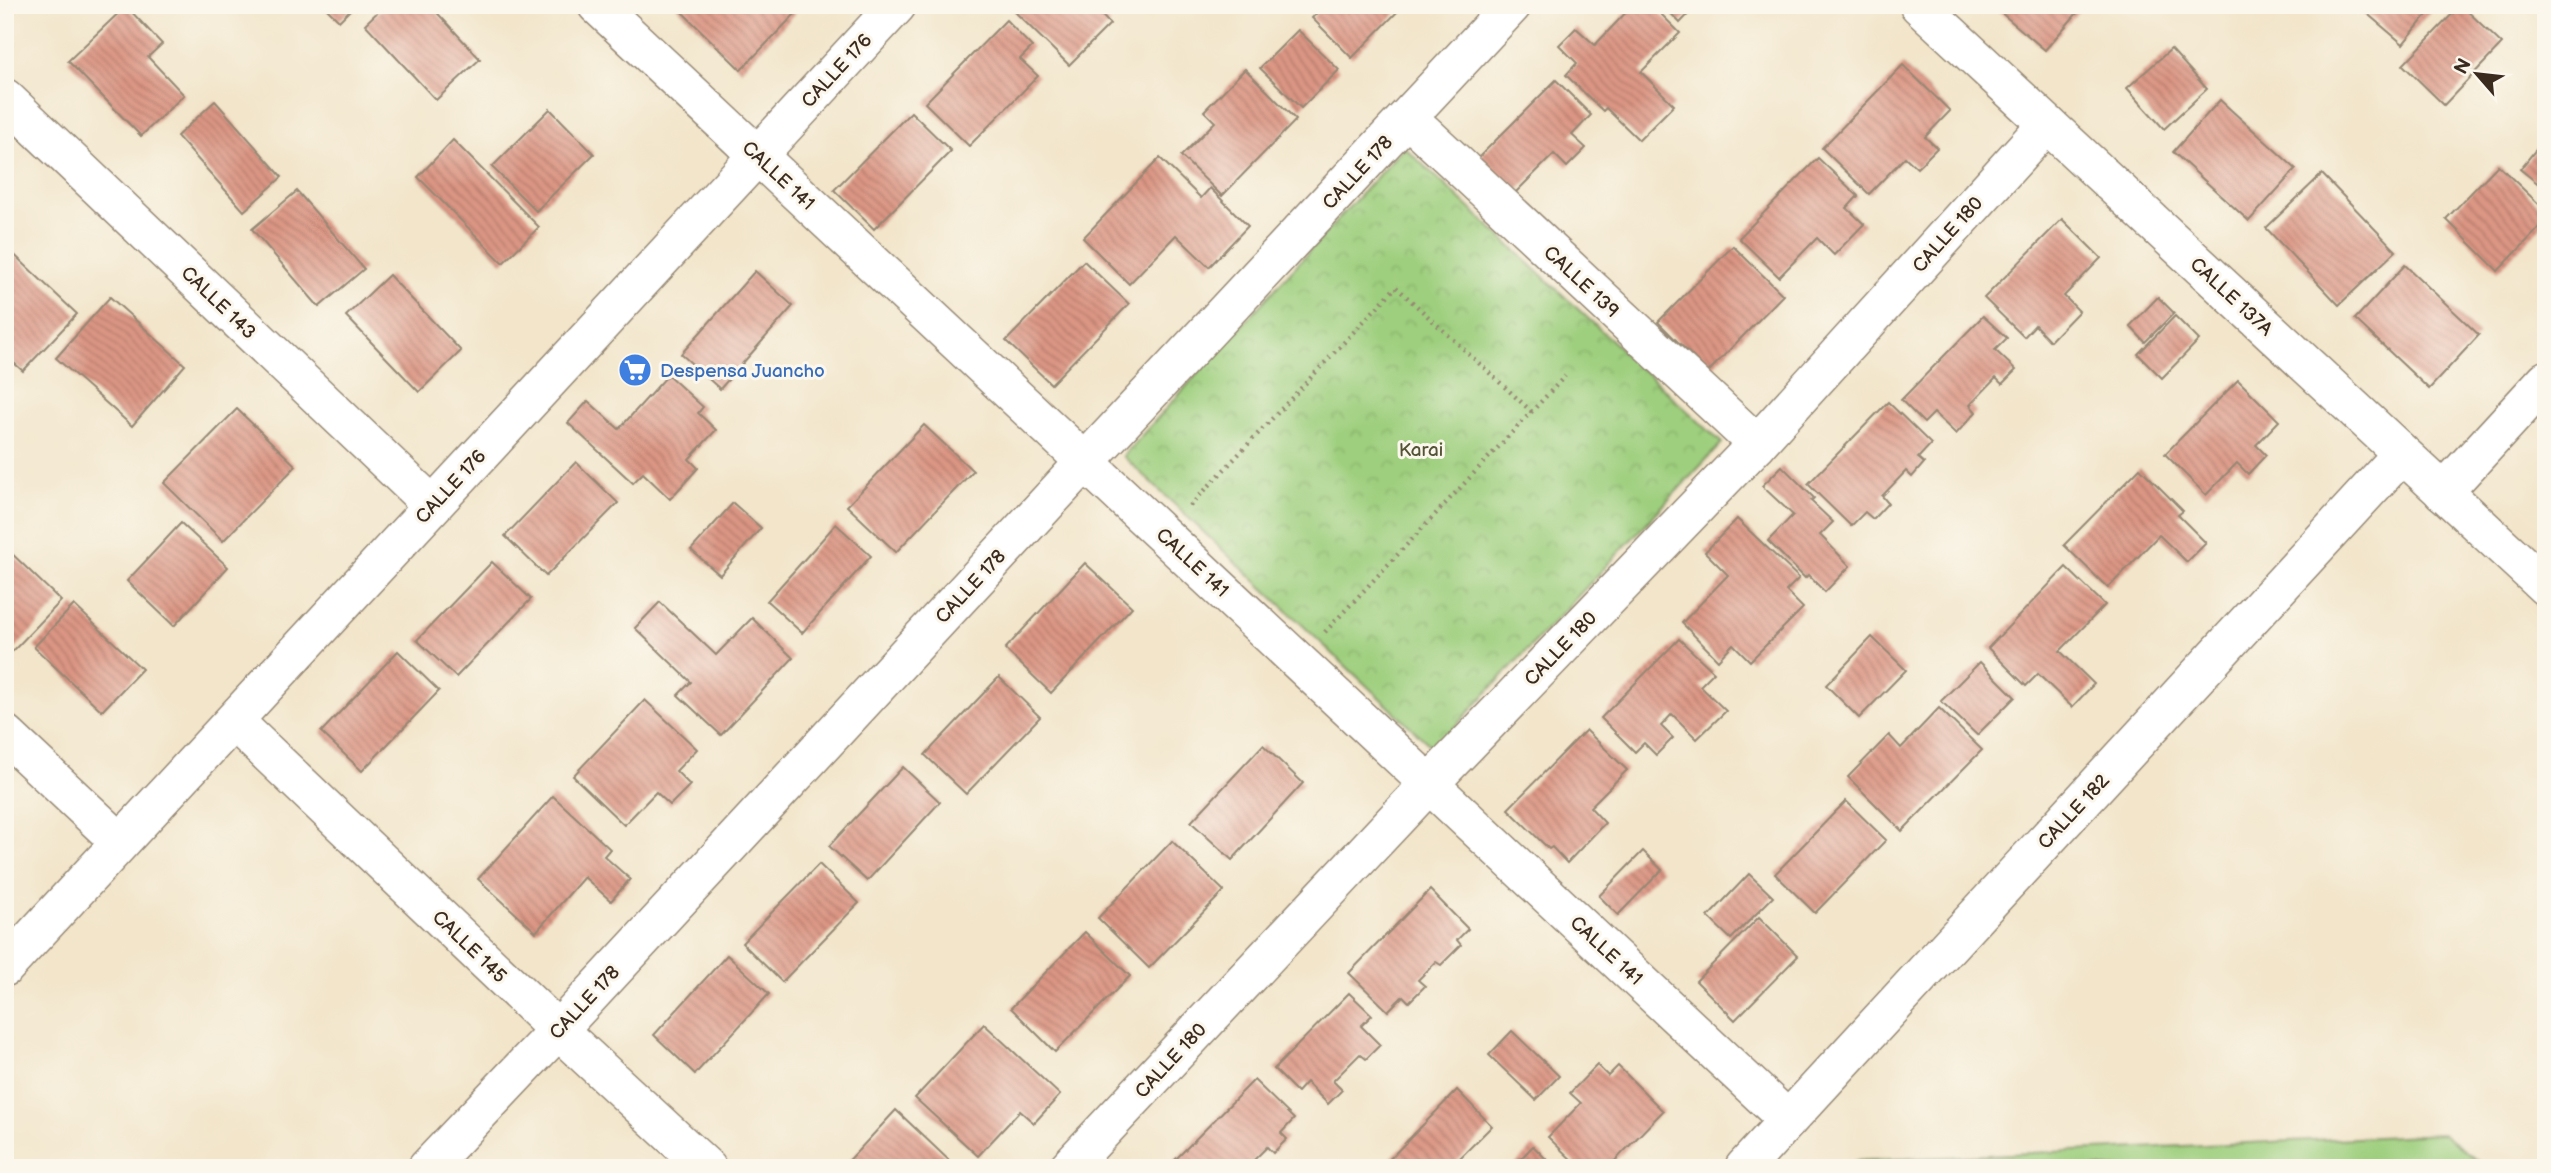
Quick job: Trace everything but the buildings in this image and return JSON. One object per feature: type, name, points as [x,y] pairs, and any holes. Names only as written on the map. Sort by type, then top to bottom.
[{"type":"street","name":"CALLE 141","points":[[597,5],[1788,1120]]},
{"type":"street","name":"CALLE 176","points":[[5,967],[897,5]]},
{"type":"street","name":"CALLE 178","points":[[428,1168],[1513,5]]},
{"type":"street","name":"CALLE 137A","points":[[1919,5],[2546,587]]},
{"type":"street","name":"CALLE 143","points":[[5,98],[432,505]]},
{"type":"street","name":"CALLE 139","points":[[1408,118],[1757,444]]},
{"type":"street","name":"CALLE 180","points":[[1068,1168],[1429,784],[1757,444],[2047,124]]},
{"type":"street","points":[[2443,492],[2546,380]]},
{"type":"street","name":"CALLE 182","points":[[1744,1168],[2402,454]]},
{"type":"street","name":"CALLE 145","points":[[234,721],[707,1168]]},
{"type":"street","points":[[5,734],[120,842]]},
{"type":"path","points":[[1163,534],[1396,287],[1532,412]]},
{"type":"path","points":[[1298,660],[1564,376]]},
{"type":"green space","name":"Karai","points":[[1404,147],[1722,443],[1434,749],[1123,456]]},
{"type":"green space","points":[[2443,1134],[2487,1168],[1849,1168],[1855,1161]]},
{"type":"place","name":"Despensa Juancho","points":[[635,370]]}]
